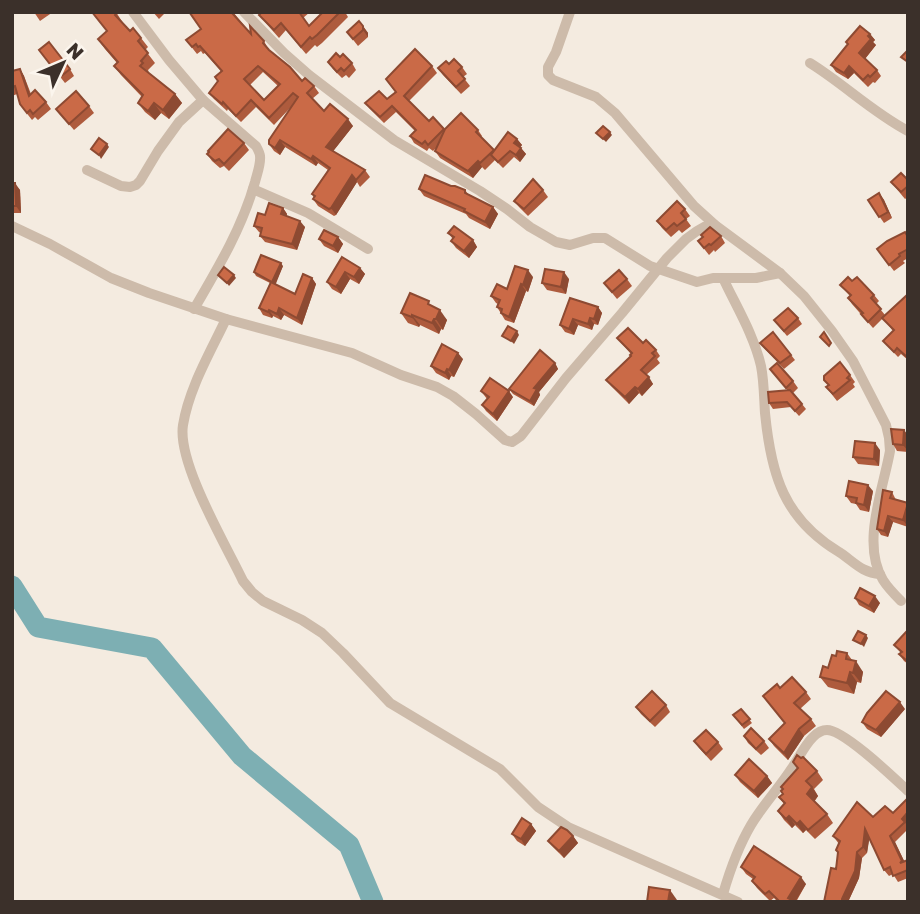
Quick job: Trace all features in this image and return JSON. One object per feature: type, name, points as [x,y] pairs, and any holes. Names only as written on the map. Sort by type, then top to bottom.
[{"type":"street","points":[[133,12],[203,100],[256,146],[260,155],[253,189],[226,254],[194,309]]},
{"type":"street","points":[[244,12],[284,53],[353,110],[394,140],[556,242],[570,245],[605,238],[658,269],[696,282],[705,279],[756,278],[780,273]]},
{"type":"street","points":[[570,12],[548,67],[548,75],[553,80],[596,97],[615,113],[694,206],[780,273],[804,296],[853,361],[890,438],[890,451],[873,539],[880,574],[901,601]]},
{"type":"street","points":[[810,64],[908,131]]},
{"type":"street","points":[[88,170],[121,186],[135,186],[179,122],[203,100]]},
{"type":"street","points":[[253,189],[308,213],[368,249]]},
{"type":"street","points":[[12,226],[111,278],[226,319],[352,353],[437,387],[453,396],[505,440],[512,442],[521,436],[566,378],[686,239],[704,227],[715,225]]},
{"type":"street","points":[[723,278],[758,354],[773,469],[786,499],[818,540],[860,569],[880,574]]},
{"type":"street","points":[[226,319],[189,401],[183,440],[186,458],[198,488],[243,581],[252,592],[263,601],[322,633],[390,704],[500,769],[553,818],[738,902]]},
{"type":"street","points":[[723,894],[732,865],[751,824],[810,740],[819,732],[832,731],[844,738],[908,791]]},
{"type":"building","points":[[92,12],[116,12],[115,15],[130,31],[133,28],[141,38],[138,41],[148,53],[140,66],[175,94],[163,110],[154,103],[148,111],[138,103],[143,95],[114,66],[118,62],[98,39],[107,31]]},
{"type":"building","points":[[233,12],[251,34],[250,26],[269,50],[302,81],[305,78],[314,86],[307,93],[324,111],[330,104],[348,119],[326,147],[365,170],[356,180],[352,175],[331,208],[313,199],[315,196],[312,194],[330,168],[313,156],[311,159],[280,140],[275,148],[269,144],[269,140],[298,97],[293,93],[269,118],[251,100],[236,116],[223,102],[222,104],[209,93],[218,81],[215,77],[222,71],[200,46],[196,44],[192,47],[186,40],[201,29],[190,13]],"holes":[[[258,66],[280,84],[264,100],[244,79]]]},
{"type":"building","points":[[259,12],[299,12],[309,26],[323,12],[340,12],[301,47],[281,23],[274,30]]},
{"type":"building","points":[[359,21],[363,30],[353,39],[347,32]]},
{"type":"building","points":[[860,26],[870,34],[868,36],[871,39],[859,53],[877,70],[863,80],[849,66],[844,73],[831,65]]},
{"type":"building","points":[[49,42],[70,69],[60,77],[39,50]]},
{"type":"building","points":[[415,49],[432,66],[404,96],[429,121],[433,117],[444,129],[428,145],[425,141],[422,144],[410,136],[416,130],[392,106],[380,117],[365,103],[379,91],[387,99],[396,92],[386,79]]},
{"type":"building","points":[[908,50],[908,62],[901,57]]},
{"type":"building","points":[[336,53],[340,57],[343,54],[352,63],[344,71],[341,68],[337,72],[328,62]]},
{"type":"building","points":[[454,59],[462,67],[458,71],[465,79],[456,87],[438,68],[446,61],[449,64]]},
{"type":"building","points":[[20,69],[29,96],[35,90],[46,102],[33,114],[30,110],[27,113],[20,104],[15,86],[12,87],[12,71]]},
{"type":"building","points":[[76,91],[89,106],[69,124],[56,109]]},
{"type":"building","points":[[461,113],[494,150],[468,171],[435,151],[445,129]]},
{"type":"building","points":[[603,126],[610,132],[603,139],[596,133]]},
{"type":"building","points":[[228,129],[244,143],[224,164],[207,154]]},
{"type":"building","points":[[508,132],[517,139],[514,143],[521,148],[516,155],[510,151],[498,162],[491,155]]},
{"type":"building","points":[[99,138],[107,144],[99,155],[91,149]]},
{"type":"building","points":[[901,173],[908,180],[908,186],[901,192],[891,182]]},
{"type":"building","points":[[425,175],[465,190],[465,193],[493,207],[485,222],[464,211],[465,209],[419,189]]},
{"type":"building","points":[[533,179],[543,190],[524,209],[514,201]]},
{"type":"building","points":[[12,183],[15,183],[16,206],[12,206]]},
{"type":"building","points":[[879,193],[888,212],[879,217],[868,200]]},
{"type":"building","points":[[677,201],[685,209],[681,213],[686,219],[677,226],[674,223],[666,230],[657,221]]},
{"type":"building","points":[[269,203],[283,208],[281,214],[300,221],[292,244],[260,236],[262,228],[254,226],[258,213],[265,215]]},
{"type":"building","points":[[454,226],[473,240],[464,251],[451,241],[454,237],[448,233]]},
{"type":"building","points":[[710,227],[721,236],[704,248],[698,241]]},
{"type":"building","points":[[324,230],[338,237],[333,246],[319,239]]},
{"type":"building","points":[[905,232],[908,249],[889,265],[877,249]]},
{"type":"building","points":[[261,255],[281,263],[272,282],[254,272]]},
{"type":"building","points":[[342,257],[360,268],[354,277],[345,272],[336,287],[327,282]]},
{"type":"building","points":[[515,266],[528,270],[509,317],[497,307],[500,300],[491,296],[497,284],[507,289]]},
{"type":"building","points":[[224,267],[234,275],[227,283],[218,275]]},
{"type":"building","points":[[545,269],[564,272],[561,287],[542,283]]},
{"type":"building","points":[[619,270],[627,279],[612,292],[604,283]]},
{"type":"building","points":[[303,274],[312,278],[297,318],[279,308],[277,314],[259,308],[271,282],[295,294]]},
{"type":"building","points":[[848,277],[852,281],[857,277],[874,295],[871,298],[881,309],[868,322],[848,298],[851,295],[840,285]]},
{"type":"building","points":[[410,293],[429,301],[428,304],[440,310],[432,323],[401,313]]},
{"type":"building","points":[[906,296],[907,357],[897,348],[894,352],[883,341],[894,330],[882,318]]},
{"type":"building","points":[[570,298],[598,307],[594,319],[590,318],[588,324],[573,319],[569,329],[560,325]]},
{"type":"building","points":[[788,308],[798,318],[784,331],[774,320]]},
{"type":"building","points":[[508,326],[517,331],[511,341],[502,336]]},
{"type":"building","points":[[628,328],[643,343],[646,340],[656,350],[652,353],[655,356],[641,370],[649,377],[638,389],[635,387],[625,397],[606,380],[631,356],[632,353],[617,338]]},
{"type":"building","points":[[773,332],[791,355],[780,363],[760,343]]},
{"type":"building","points":[[824,332],[831,343],[829,346],[820,337]]},
{"type":"building","points":[[442,344],[458,353],[445,373],[431,366]]},
{"type":"building","points":[[540,350],[555,363],[534,388],[537,389],[530,401],[509,389]]},
{"type":"building","points":[[840,362],[850,375],[847,378],[850,380],[833,394],[826,387],[829,385],[824,376]]},
{"type":"building","points":[[777,363],[793,381],[786,388],[770,369]]},
{"type":"building","points":[[490,378],[509,391],[493,414],[482,405],[489,397],[481,391]]},
{"type":"building","points":[[790,390],[802,404],[795,411],[787,402],[769,403],[768,392]]},
{"type":"building","points":[[891,429],[904,430],[903,445],[893,444]]},
{"type":"building","points":[[855,441],[875,443],[874,459],[853,457]]},
{"type":"building","points":[[849,481],[868,485],[864,505],[856,503],[857,498],[846,496]]},
{"type":"building","points":[[883,490],[892,492],[890,498],[908,503],[903,520],[888,516],[884,531],[877,529]]},
{"type":"building","points":[[860,588],[875,596],[869,606],[855,598]]},
{"type":"building","points":[[858,631],[866,635],[861,644],[853,640]]},
{"type":"building","points":[[906,632],[908,659],[906,660],[894,645]]},
{"type":"building","points":[[837,651],[847,653],[846,659],[856,661],[847,683],[820,677],[823,666],[828,668],[832,655],[836,656]]},
{"type":"building","points":[[792,677],[806,692],[794,703],[811,719],[799,729],[784,753],[769,739],[785,723],[763,696],[777,684],[780,688]]},
{"type":"building","points":[[652,691],[666,705],[650,721],[636,707]]},
{"type":"building","points":[[886,691],[900,702],[876,730],[862,722]]},
{"type":"building","points":[[741,709],[750,719],[742,725],[733,715]]},
{"type":"building","points":[[751,728],[764,741],[756,749],[744,736]]},
{"type":"building","points":[[706,730],[718,742],[706,754],[694,741]]},
{"type":"building","points":[[797,755],[803,757],[817,771],[806,781],[812,787],[807,794],[827,814],[808,830],[800,821],[797,824],[789,816],[786,819],[778,811],[785,803],[779,797],[783,794],[781,787],[798,768],[793,762]]},
{"type":"building","points":[[749,759],[767,776],[754,791],[735,775]]},
{"type":"building","points":[[908,798],[908,812],[902,819],[905,822],[890,836],[902,861],[900,863],[908,860],[908,870],[893,876],[890,867],[884,870],[865,829],[863,847],[857,852],[855,871],[842,902],[824,902],[831,868],[836,869],[836,850],[840,841],[833,836],[857,802],[873,817],[885,806],[893,813]]},
{"type":"building","points":[[522,818],[531,824],[521,839],[512,834]]},
{"type":"building","points":[[561,827],[573,836],[559,851],[548,841]]},
{"type":"building","points":[[754,846],[801,877],[788,898],[796,902],[780,902],[769,891],[765,894],[752,881],[755,877],[741,867]]},
{"type":"building","points":[[649,887],[670,890],[668,902],[647,902]]},
{"type":"waterway","points":[[12,586],[38,627],[152,648],[242,756],[349,845],[373,902]]}]
